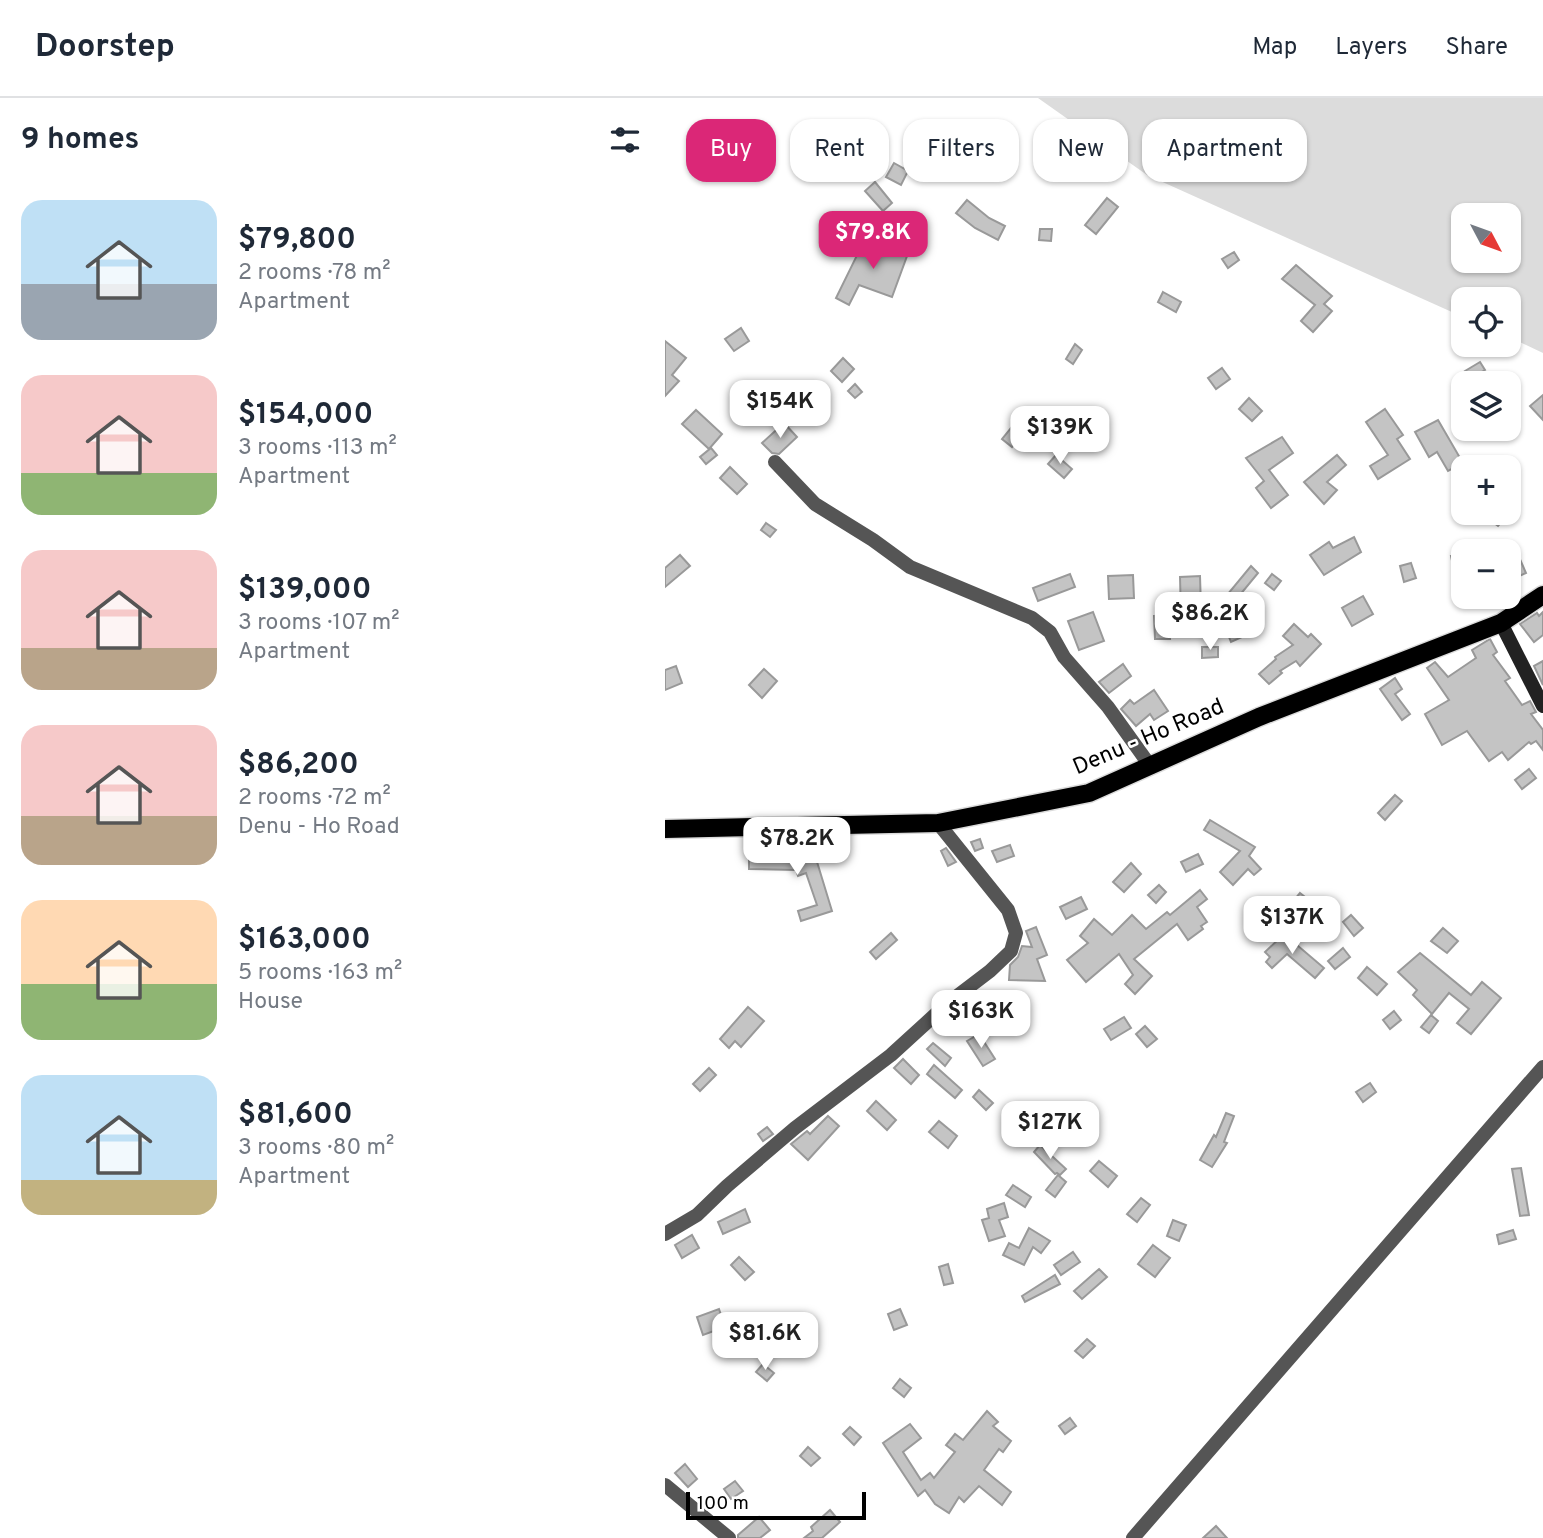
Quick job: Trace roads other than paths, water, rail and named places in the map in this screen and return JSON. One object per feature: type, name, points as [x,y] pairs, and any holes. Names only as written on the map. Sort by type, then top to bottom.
[{"type":"main road","name":"Denu - Ho Road","points":[[665,829],[938,823],[1089,793],[1259,717],[1501,623],[1543,595]]},
{"type":"main road","points":[[1501,623],[1543,706]]},
{"type":"street","points":[[775,462],[815,504],[910,567],[1032,618],[1050,632],[1064,657],[1108,707],[1151,767]]},
{"type":"street","points":[[665,1234],[697,1215],[727,1186],[796,1128],[891,1055],[1011,951],[1016,933],[1008,910],[938,823]]},
{"type":"street","points":[[1133,1538],[1543,1067]]},
{"type":"street","points":[[665,1485],[729,1538]]}]
